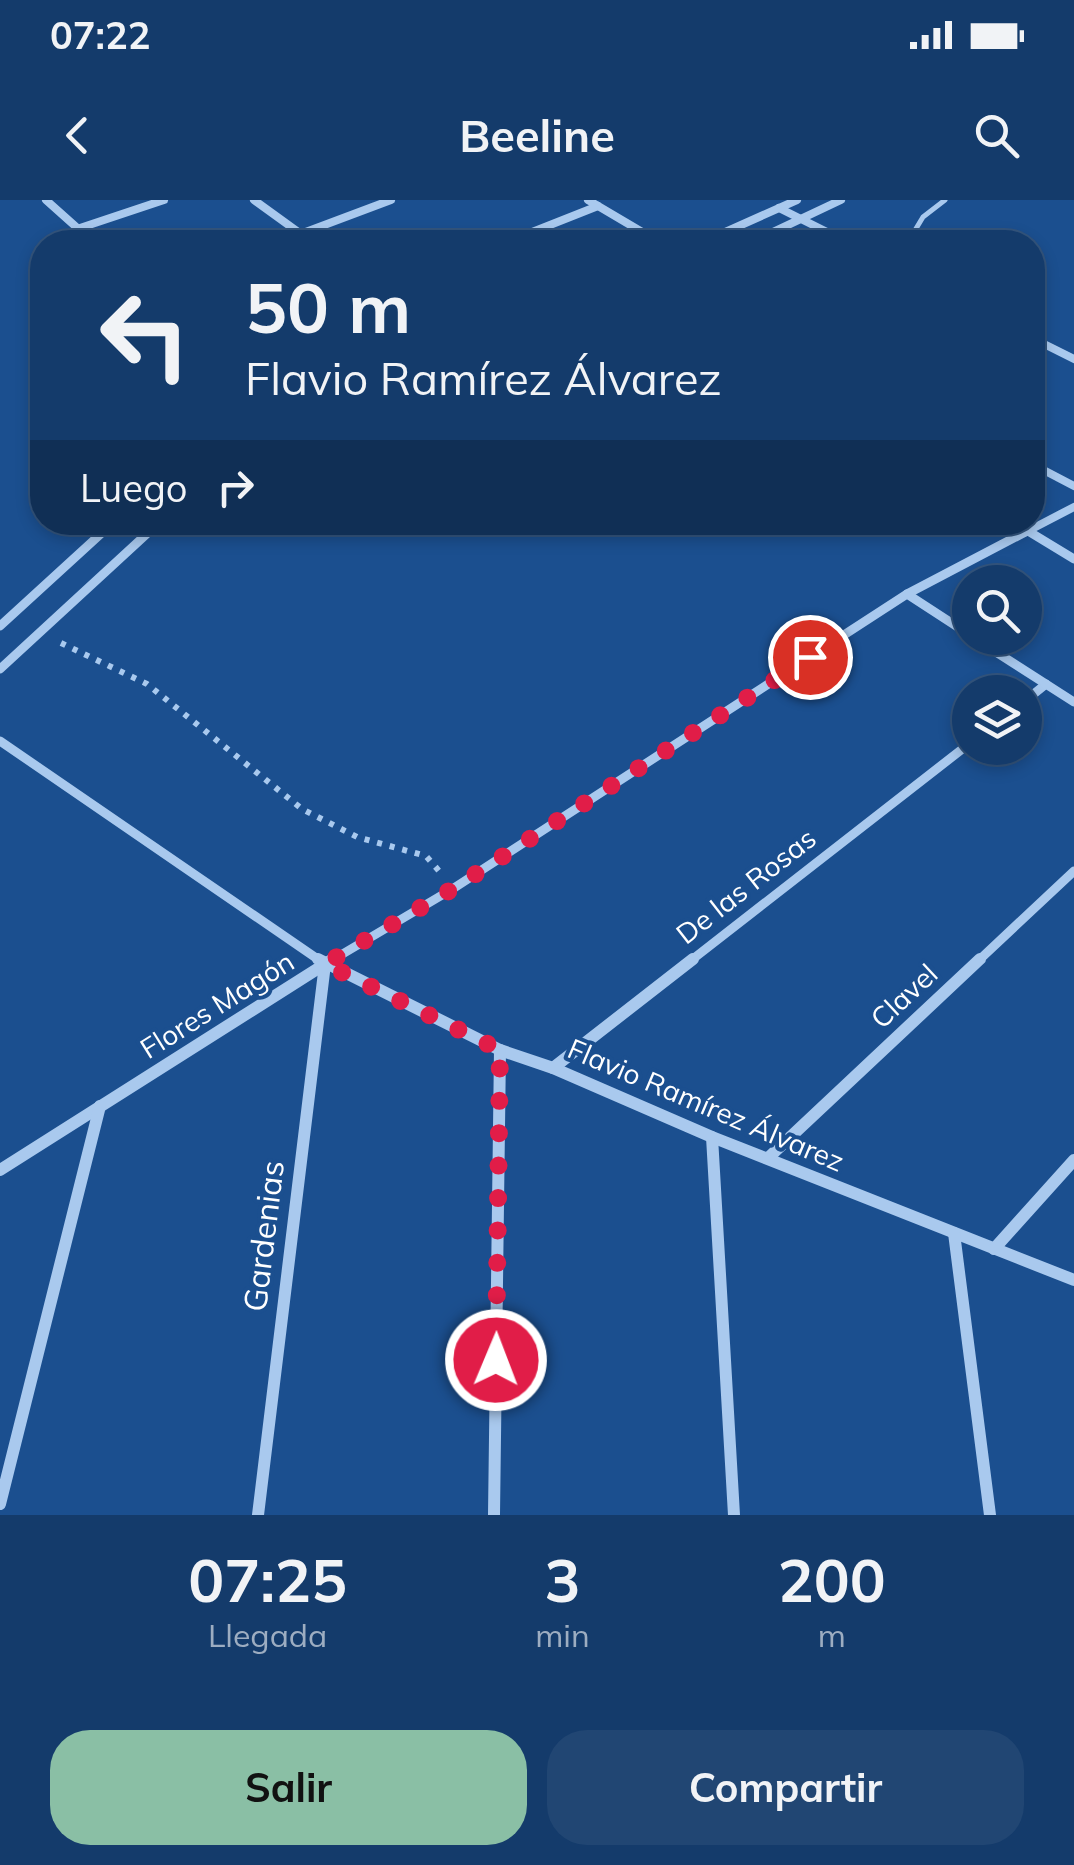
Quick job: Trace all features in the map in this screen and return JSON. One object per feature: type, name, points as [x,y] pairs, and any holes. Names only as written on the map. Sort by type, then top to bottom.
[{"type":"street","points":[[46,200],[77,229],[164,200]]},
{"type":"street","points":[[254,200],[295,230]]},
{"type":"street","points":[[312,230],[391,200]]},
{"type":"street","points":[[588,200],[639,230]]},
{"type":"street","points":[[729,230],[796,200]]},
{"type":"street","points":[[779,230],[841,200]]},
{"type":"street","points":[[538,230],[598,206]]},
{"type":"street","points":[[779,208],[822,230]]},
{"type":"street","points":[[1045,344],[1074,359]]},
{"type":"street","points":[[1045,471],[1074,486]]},
{"type":"street","name":"Flores Magón","points":[[1045,522],[1074,507]]},
{"type":"street","points":[[0,626],[100,535]]},
{"type":"street","points":[[0,669],[145,535]]},
{"type":"street","name":"Flores Magón","points":[[0,1170],[325,964],[454,888],[906,594],[1020,535]]},
{"type":"street","points":[[1035,535],[1074,559]]},
{"type":"street","points":[[906,594],[952,623]]},
{"type":"street","points":[[1001,655],[1074,702]]},
{"type":"street","points":[[1042,687],[1046,684]]},
{"type":"street","name":"Flavio Ramírez Álvarez","points":[[0,740],[325,964],[500,1050],[554,1068],[712,1136],[1074,1280]]},
{"type":"street","name":"De las Rosas","points":[[554,1068],[952,758]]},
{"type":"street","name":"Clavel","points":[[768,1158],[1074,871]]},
{"type":"street","name":"Gardenias","points":[[258,1515],[325,964]]},
{"type":"street","points":[[494,1515],[500,1050]]},
{"type":"street","points":[[0,1504],[100,1105]]},
{"type":"street","points":[[712,1136],[734,1515]]},
{"type":"street","points":[[994,1249],[1074,1160]]},
{"type":"street","points":[[954,1233],[990,1515]]},
{"type":"lane","points":[[916,230],[923,218],[945,200]]},
{"type":"path","points":[[37,631],[147,684],[302,809],[357,837],[426,856],[454,888]]},
{"type":"route","points":[[496,1360],[500,1050],[325,964],[454,888],[810,657]]}]
